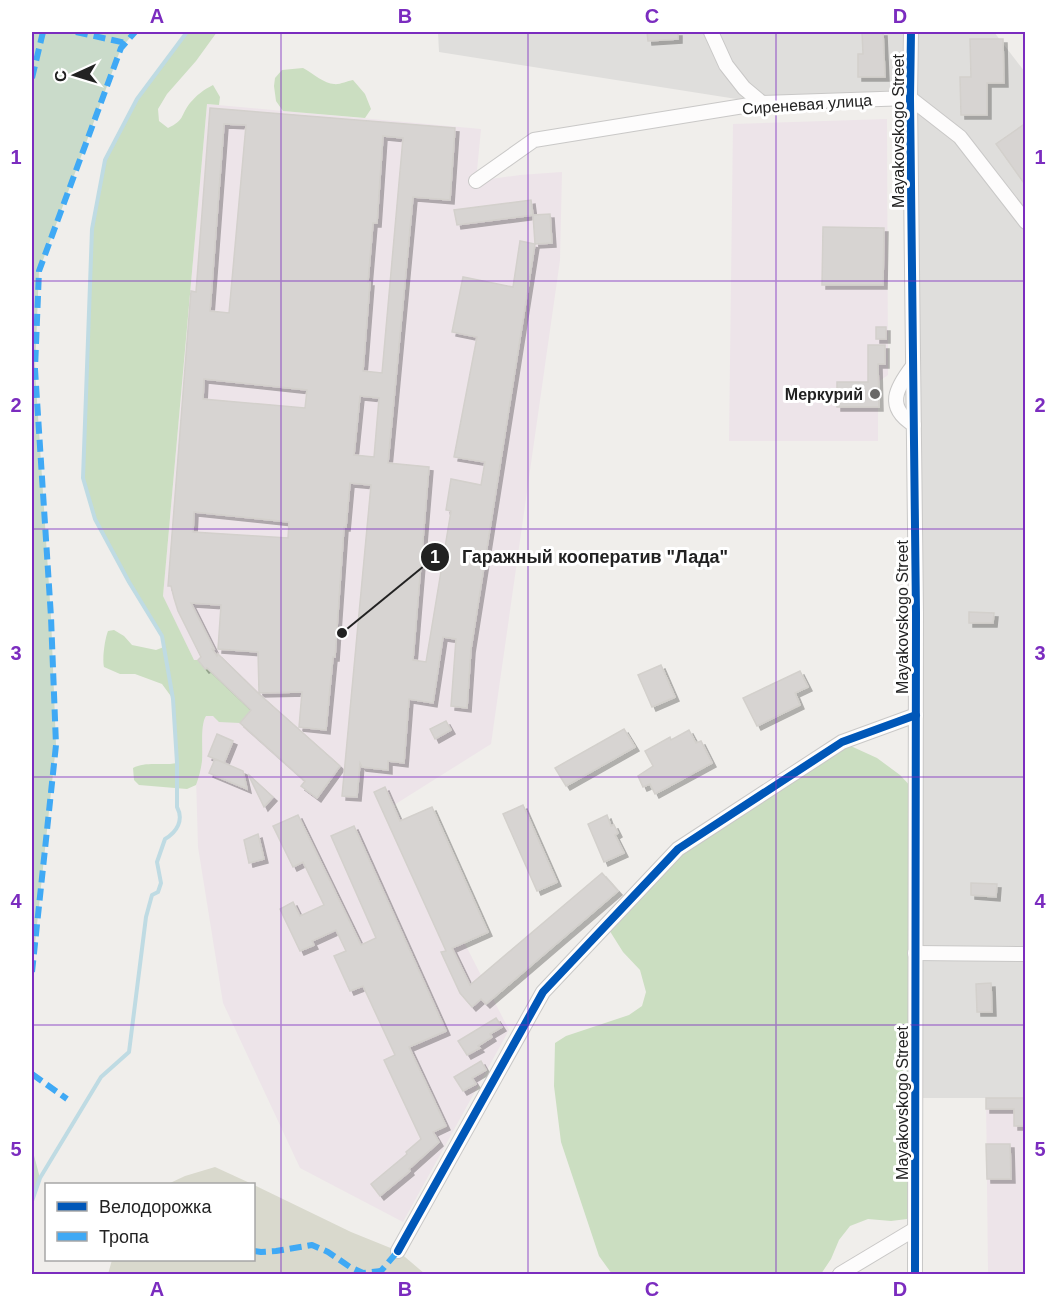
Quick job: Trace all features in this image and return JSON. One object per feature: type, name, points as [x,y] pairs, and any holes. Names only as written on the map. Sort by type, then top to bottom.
[{"type":"street","points":[[711,32],[726,65],[744,88],[762,103]]},
{"type":"street","name":"Mayakovskogo Street","points":[[911,32],[916,613],[915,1275]]},
{"type":"street","points":[[910,98],[960,137],[1026,222]]},
{"type":"street","name":"Сиреневая улица","points":[[476,181],[534,140],[762,103],[910,98]]},
{"type":"street","points":[[398,1251],[543,992],[678,849],[842,742],[916,715]]},
{"type":"street","points":[[915,953],[1026,954]]},
{"type":"street","points":[[840,1275],[915,1229]]},
{"type":"shaded area","points":[[438,32],[994,32],[1025,72],[1025,1098],[915,1098],[910,98],[762,103],[439,52]]},
{"type":"shaded area","points":[[207,104],[481,129],[476,181],[562,172],[560,260],[491,744],[394,805],[509,1030],[403,1222],[300,1168],[223,1003],[198,847],[193,670],[163,596]]},
{"type":"shaded area","points":[[887,119],[888,375],[878,382],[878,441],[729,441],[733,124]]},
{"type":"shaded area","points":[[986,1098],[1025,1098],[1025,1274],[988,1274]]},
{"type":"shaded area","points":[[215,1167],[250,1183],[170,1183]]},
{"type":"shaded area","points":[[255,1185],[351,1232],[398,1251],[425,1274],[108,1274],[112,1261],[255,1261]]},
{"type":"green space","points":[[32,32],[135,32],[121,48],[39,271],[35,369],[51,617],[56,745],[32,972]]},
{"type":"green space","points":[[187,32],[217,32],[196,61],[167,94],[158,109],[159,121],[168,128],[173,125],[180,120],[195,98],[213,85],[220,97],[219,105],[207,104],[163,596],[194,660],[198,660],[251,710],[240,723],[219,722],[213,716],[206,716],[203,725],[200,773],[196,785],[187,789],[139,785],[134,780],[133,768],[138,766],[177,763],[173,699],[162,684],[135,674],[120,674],[104,667],[104,649],[108,631],[114,630],[132,645],[156,650],[164,647],[162,636],[129,582],[95,519],[83,478],[92,229],[105,160],[137,99]]},
{"type":"green space","points":[[303,68],[330,84],[353,80],[365,94],[371,109],[365,118],[283,111],[276,101],[275,78],[282,70]]},
{"type":"green space","points":[[842,742],[877,758],[900,775],[915,791],[915,1218],[891,1221],[868,1219],[850,1226],[839,1240],[831,1259],[821,1274],[612,1274],[599,1256],[561,1142],[554,1086],[555,1043],[566,1036],[629,1015],[642,1006],[646,992],[640,970],[623,952],[606,925],[678,849]]},
{"type":"green space","points":[[32,1148],[40,1178],[32,1201]]},
{"type":"building","points":[[647,32],[678,32],[678,39],[648,41]]},
{"type":"building","points":[[862,32],[883,32],[885,77],[858,77],[858,54],[863,54]]},
{"type":"building","points":[[970,39],[1003,39],[1004,83],[987,83],[987,115],[961,115],[960,77],[971,77]]},
{"type":"building","points":[[210,108],[455,128],[450,200],[413,197],[388,463],[429,467],[413,660],[426,662],[451,511],[446,510],[451,479],[481,485],[485,462],[454,457],[477,337],[452,332],[463,277],[513,287],[520,241],[535,244],[471,649],[467,708],[451,706],[456,639],[443,637],[433,703],[409,699],[404,763],[388,761],[388,770],[362,767],[360,763],[357,797],[342,796],[371,485],[350,483],[346,527],[344,527],[335,657],[333,657],[326,730],[299,727],[302,692],[259,693],[258,652],[218,649],[221,605],[191,603],[217,656],[218,654],[258,693],[340,766],[317,798],[301,786],[305,781],[240,723],[251,710],[198,660],[201,657],[178,611],[171,586],[168,586],[191,291],[196,292]],"holes":[[[224,124],[246,125],[229,313],[210,311]],[[383,136],[403,138],[382,373],[363,371],[373,223],[377,223]],[[204,379],[307,390],[305,408],[203,399]],[[360,396],[379,398],[374,457],[354,455]],[[194,512],[289,522],[288,538],[193,532]]]},
{"type":"building","points":[[1026,123],[1026,186],[996,144]]},
{"type":"building","points":[[531,200],[533,215],[457,225],[454,210]]},
{"type":"building","points":[[550,214],[552,243],[535,244],[533,215]]},
{"type":"building","points":[[823,227],[884,228],[883,285],[822,285]]},
{"type":"building","points":[[876,327],[886,327],[886,339],[876,339]]},
{"type":"building","points":[[868,345],[885,345],[885,364],[878,364],[879,407],[837,407],[837,382],[868,382]]},
{"type":"building","points":[[969,612],[994,613],[993,623],[969,623]]},
{"type":"building","points":[[661,665],[675,697],[652,707],[638,675]]},
{"type":"building","points":[[800,671],[808,687],[795,693],[800,705],[757,726],[743,698]]},
{"type":"building","points":[[446,721],[451,730],[435,739],[430,729]]},
{"type":"building","points":[[624,729],[635,747],[566,786],[555,768]]},
{"type":"building","points":[[689,730],[696,743],[701,741],[712,763],[655,794],[650,784],[643,787],[638,776],[653,766],[645,751],[670,737],[671,740]]},
{"type":"building","points":[[217,734],[233,741],[224,763],[208,756]]},
{"type":"building","points":[[215,759],[243,771],[247,789],[209,773]]},
{"type":"building","points":[[249,776],[273,797],[264,807]]},
{"type":"building","points":[[385,787],[400,821],[432,807],[488,932],[452,948],[470,985],[602,873],[618,891],[486,1004],[481,999],[472,1007],[460,993],[441,952],[446,951],[374,792]]},
{"type":"building","points":[[523,805],[557,882],[537,891],[503,814]]},
{"type":"building","points":[[298,815],[361,945],[376,938],[331,836],[354,826],[446,1031],[409,1047],[446,1126],[433,1132],[439,1142],[409,1169],[410,1171],[380,1196],[371,1184],[421,1139],[384,1060],[395,1055],[363,986],[350,991],[334,956],[346,951],[336,930],[312,941],[314,945],[300,951],[280,909],[293,902],[300,916],[324,905],[303,862],[293,867],[273,826]]},
{"type":"building","points":[[607,815],[611,826],[614,825],[618,833],[615,835],[624,853],[604,862],[588,824]]},
{"type":"building","points":[[258,834],[264,859],[249,863],[244,840]]},
{"type":"building","points":[[971,883],[997,884],[996,897],[971,895]]},
{"type":"building","points":[[991,983],[992,1012],[977,1012],[976,984]]},
{"type":"building","points":[[496,1018],[502,1027],[490,1034],[492,1037],[478,1046],[480,1048],[467,1055],[458,1041]]},
{"type":"building","points":[[481,1061],[486,1070],[472,1078],[476,1084],[463,1091],[454,1077]]},
{"type":"building","points":[[986,1098],[1026,1098],[1026,1126],[1014,1126],[1014,1109],[986,1109]]},
{"type":"building","points":[[986,1144],[1010,1144],[1011,1179],[987,1179]]},
{"type":"waterway","points":[[32,1201],[40,1178],[101,1077],[129,1052],[146,917],[152,895],[158,892],[161,883],[157,862],[165,839],[176,829],[180,816],[177,807],[173,699],[162,636],[129,582],[95,519],[83,478],[92,229],[105,160],[137,99],[187,32]]},
{"type":"marked path","points":[[32,78],[43,32]]},
{"type":"marked path","points":[[76,32],[126,43]]},
{"type":"marked path","points":[[32,972],[56,745],[51,617],[35,369],[39,271],[121,48],[135,32]]},
{"type":"marked path","points":[[32,1074],[67,1099]]},
{"type":"marked path","points":[[255,1251],[276,1251],[312,1245],[363,1273],[381,1271]]},
{"type":"marked path","points":[[375,1274],[381,1271],[398,1251]]},
{"type":"cycle path","points":[[911,32],[916,613],[915,1274]]},
{"type":"cycle path","points":[[398,1251],[543,992],[678,849],[842,742],[916,715]]},
{"type":"place","name":"Меркурий","points":[[875,394]]},
{"type":"place","name":"Гаражный кооператив \"Лада\"","points":[[342,633]]}]
